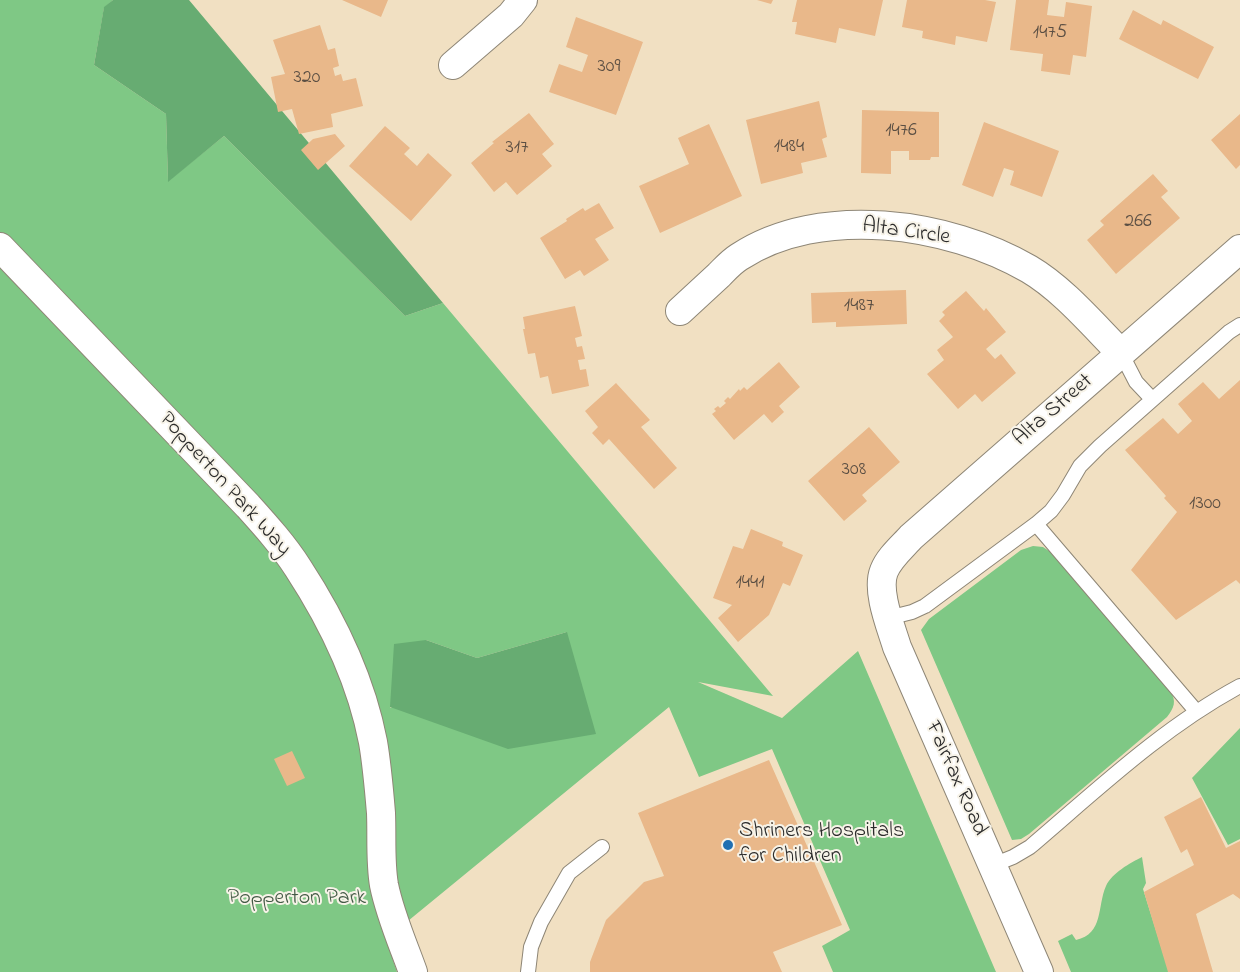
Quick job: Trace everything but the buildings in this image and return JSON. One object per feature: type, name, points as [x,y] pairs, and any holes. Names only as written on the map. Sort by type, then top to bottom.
[{"type":"street","points":[[453,66],[511,15],[523,0]]},
{"type":"street","name":"Alta Circle","points":[[680,311],[738,258],[774,238],[812,229],[859,224],[896,227],[946,235],[977,245],[1029,269],[1058,291],[1121,352]]},
{"type":"street","name":"Popperton Park Way","points":[[0,247],[248,506],[298,567],[318,601],[351,668],[372,739],[381,813],[384,886],[413,972]]},
{"type":"street","name":"Alta Street","points":[[882,583],[884,571],[890,560],[911,537],[1240,249]]},
{"type":"street","name":"Fairfax Road","points":[[882,583],[888,618],[897,647],[1039,972]]},
{"type":"lane","points":[[888,618],[912,612],[925,606],[1036,524],[1051,511],[1080,466],[1089,456],[1229,332],[1240,325]]},
{"type":"lane","points":[[1121,352],[1136,382],[1152,399]]},
{"type":"lane","points":[[1036,524],[1196,711]]},
{"type":"lane","points":[[992,865],[1030,847],[1159,737],[1196,711],[1240,686]]},
{"type":"lane","points":[[528,972],[531,947],[538,930],[569,873],[602,847]]},
{"type":"green space","name":"Popperton Park","points":[[0,0],[113,0],[104,8],[94,65],[166,114],[168,181],[224,136],[405,316],[443,303],[773,696],[698,682],[782,718],[858,651],[996,972],[833,972],[822,946],[850,930],[772,749],[699,777],[669,707],[386,939],[397,972],[0,972]],"holes":[[[567,632],[390,708],[426,640],[477,658]]]},
{"type":"green space","points":[[113,0],[189,0],[443,303],[405,316],[224,136],[168,182],[166,114],[94,65],[104,7]]},
{"type":"green space","points":[[1033,546],[1043,547],[1052,553],[1170,691],[1174,704],[1167,717],[1029,834],[1021,839],[1012,840],[921,630],[929,619],[1021,550]]},
{"type":"green space","points":[[567,632],[596,734],[508,749],[390,707],[394,644],[426,640],[477,658]]},
{"type":"green space","points":[[1240,728],[1240,839],[1228,845],[1192,778]]},
{"type":"green space","points":[[1142,857],[1146,883],[1143,889],[1169,972],[1071,972],[1058,941],[1072,934],[1076,940],[1085,937],[1091,932],[1098,918],[1103,894],[1109,881],[1122,869]]},
{"type":"place","name":"Shriners Hospitals for Children","points":[[728,845]]}]
